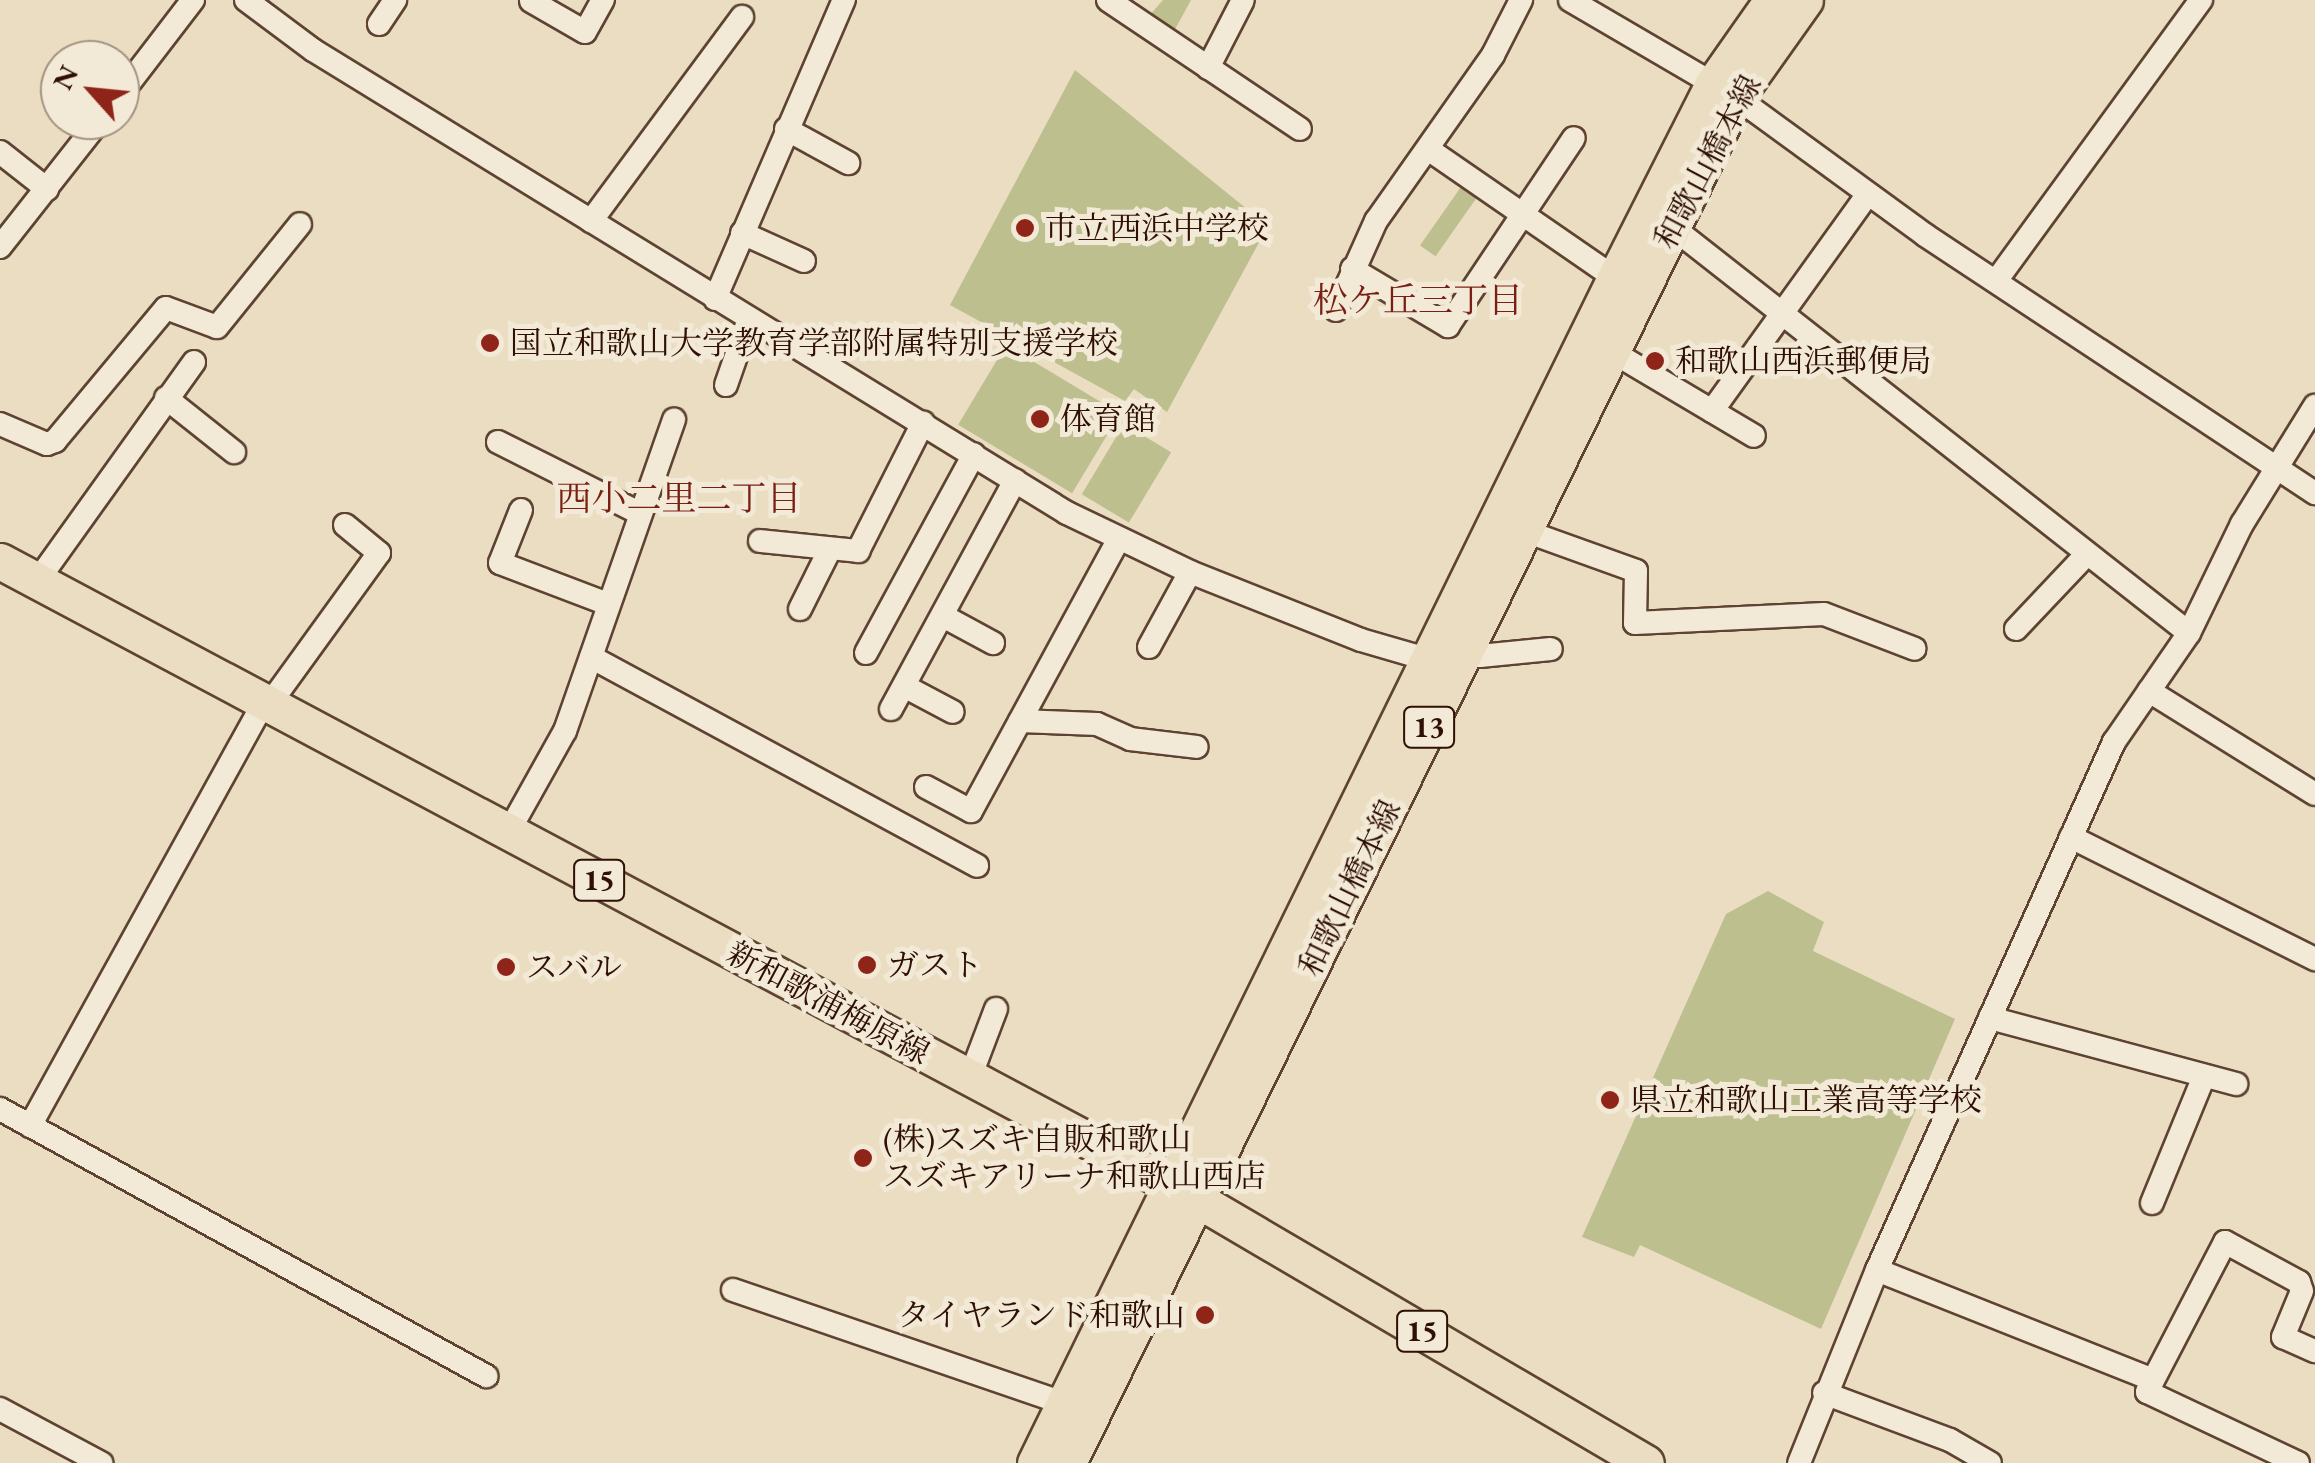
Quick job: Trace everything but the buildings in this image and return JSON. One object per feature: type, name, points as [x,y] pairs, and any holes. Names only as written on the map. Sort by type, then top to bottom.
[{"type":"main road","name":"和歌山橋本線","points":[[1059,1459],[1078,1408],[1451,660],[1615,278],[1772,0]]},
{"type":"main road","name":"和歌山橋本線","points":[[1451,660],[1525,531],[1672,226],[1724,91],[1806,0]]},
{"type":"main road","name":"新和歌浦梅原線","points":[[0,561],[1186,1193],[1646,1463]]},
{"type":"street","points":[[140,68],[193,0]]},
{"type":"street","points":[[246,0],[313,50],[715,299],[928,422],[1015,481],[1118,540],[1362,640],[1451,660],[1551,649]]},
{"type":"street","points":[[379,24],[396,0]]},
{"type":"street","points":[[531,1],[585,32],[602,0]]},
{"type":"street","points":[[715,299],[844,0]]},
{"type":"street","points":[[1208,68],[1244,0]]},
{"type":"street","points":[[1336,310],[1376,221],[1494,54],[1522,0]]},
{"type":"street","points":[[1570,0],[1724,91],[1868,194],[2315,493]]},
{"type":"street","points":[[1996,281],[2201,0]]},
{"type":"street","points":[[1116,2],[1300,130]]},
{"type":"street","points":[[591,221],[742,17]]},
{"type":"street","points":[[786,129],[848,162]]},
{"type":"street","points":[[1352,270],[1448,326],[1574,138]]},
{"type":"street","points":[[0,248],[85,140]]},
{"type":"street","points":[[1428,149],[1615,278]]},
{"type":"street","points":[[0,152],[47,189]]},
{"type":"street","points":[[1712,411],[1868,194]]},
{"type":"street","points":[[0,424],[47,444],[56,441],[166,308],[217,327],[300,224]]},
{"type":"street","points":[[1672,226],[2189,633]]},
{"type":"street","points":[[742,233],[804,261]]},
{"type":"street","points":[[726,385],[748,319]]},
{"type":"street","points":[[1611,351],[1754,436]]},
{"type":"street","points":[[38,580],[194,362]]},
{"type":"street","points":[[166,398],[234,452]]},
{"type":"street","points":[[1798,1463],[1877,1270],[2114,742],[2189,633],[2242,524],[2315,406]]},
{"type":"street","points":[[508,831],[565,731],[674,419]]},
{"type":"street","points":[[760,541],[858,551],[928,422]]},
{"type":"street","points":[[498,442],[639,513]]},
{"type":"street","points":[[866,653],[974,454]]},
{"type":"street","points":[[891,710],[1015,481]]},
{"type":"street","points":[[521,510],[500,564],[608,604]]},
{"type":"street","points":[[30,1126],[269,701],[379,553],[345,524]]},
{"type":"street","points":[[1525,531],[1636,571],[1635,623],[1824,614],[1915,650]]},
{"type":"street","points":[[926,787],[970,810],[1118,540]]},
{"type":"street","points":[[800,609],[830,549]]},
{"type":"street","points":[[2016,629],[2086,554]]},
{"type":"street","points":[[1149,647],[1190,572]]},
{"type":"street","points":[[942,616],[993,643]]},
{"type":"street","points":[[590,657],[977,866]]},
{"type":"street","points":[[904,686],[953,712]]},
{"type":"street","points":[[2149,691],[2315,794]]},
{"type":"street","points":[[1020,721],[1096,724],[1130,740],[1197,747]]},
{"type":"street","points":[[2072,837],[2315,959]]},
{"type":"street","points":[[969,1080],[996,1009]]},
{"type":"street","points":[[1990,1018],[2236,1084]]},
{"type":"street","points":[[2152,1203],[2204,1076]]},
{"type":"street","points":[[0,1110],[486,1376]]},
{"type":"street","points":[[2298,1463],[2147,1392],[2225,1242],[2299,1282],[2302,1292],[2283,1337],[2315,1351]]},
{"type":"street","points":[[1877,1270],[2153,1380]]},
{"type":"street","points":[[733,1290],[1078,1408]]},
{"type":"street","points":[[1824,1393],[1950,1440],[1990,1463]]},
{"type":"street","points":[[0,1410],[101,1463]]},
{"type":"green space","points":[[1163,0],[1191,0],[1173,33],[1149,16]]},
{"type":"green space","points":[[1075,70],[1268,226],[1167,412],[1134,389],[1125,401],[950,305]]},
{"type":"green space","points":[[1463,184],[1479,195],[1436,256],[1420,245]]},
{"type":"green space","name":"体育館","points":[[1006,345],[1120,414],[1072,493],[958,425]]},
{"type":"green space","points":[[1124,424],[1171,452],[1129,523],[1082,494]]},
{"type":"green space","points":[[1768,891],[1824,922],[1813,951],[1955,1019],[1821,1329],[1640,1245],[1634,1257],[1582,1237],[1726,914]]},
{"type":"place","name":"市立西浜中学校","points":[[1025,228]]},
{"type":"place","name":"国立和歌山大学教育学部附属特別支援学校","points":[[490,343]]},
{"type":"place","name":"和歌山西浜郵便局","points":[[1655,361]]},
{"type":"place","name":"体育館","points":[[1040,419]]},
{"type":"place","name":"ガスト","points":[[867,965]]},
{"type":"place","name":"スバル","points":[[506,967]]},
{"type":"place","name":"県立和歌山工業高等学校","points":[[1610,1100]]},
{"type":"place","name":"(株)スズキ自販和歌山 スズキアリーナ和歌山西店","points":[[863,1158]]},
{"type":"place","name":"タイヤランド和歌山","points":[[1205,1315]]},
{"type":"district","name":"松ケ丘三丁目","points":[[1418,300]]},
{"type":"district","name":"西小二里二丁目","points":[[679,498]]}]
